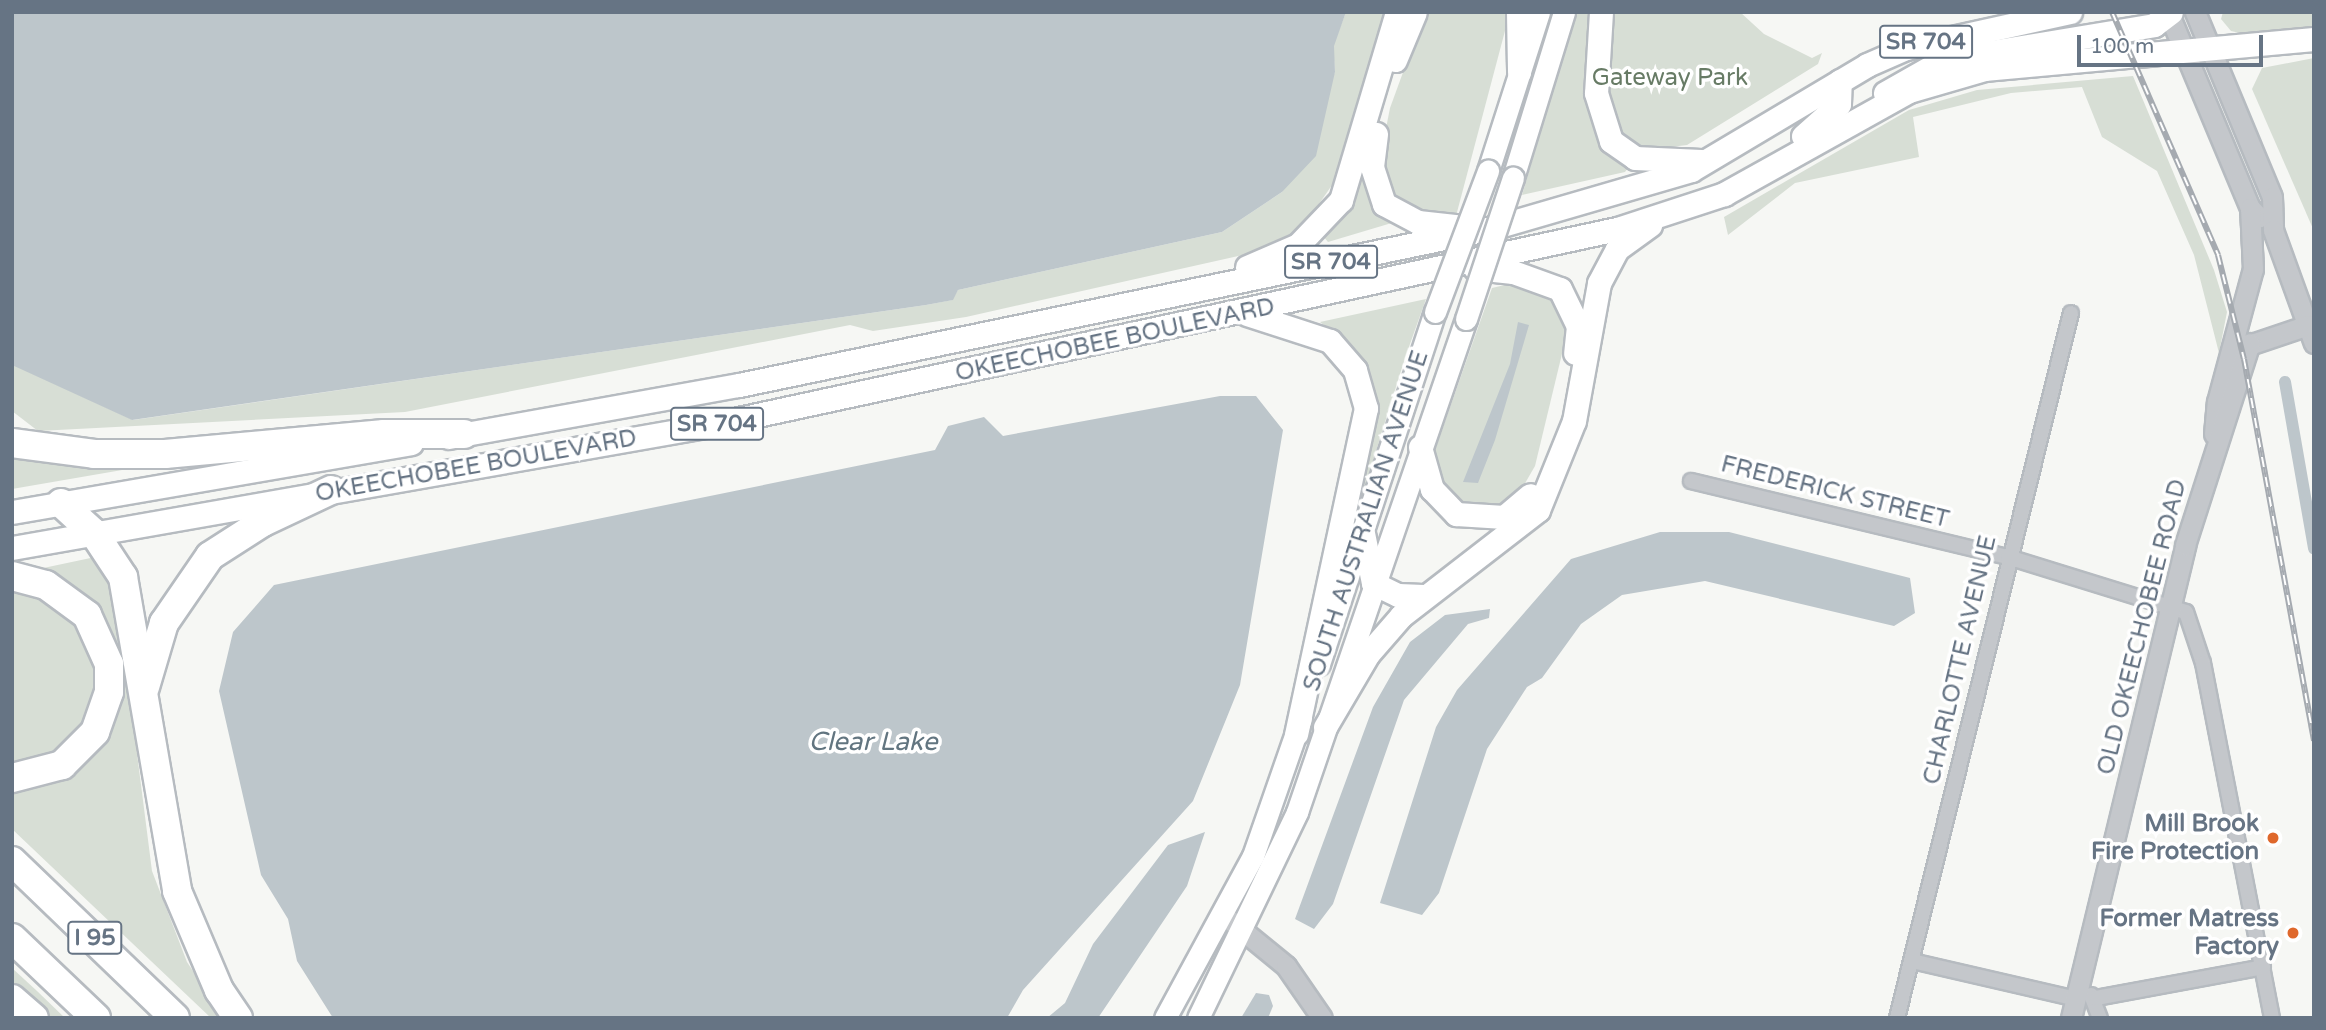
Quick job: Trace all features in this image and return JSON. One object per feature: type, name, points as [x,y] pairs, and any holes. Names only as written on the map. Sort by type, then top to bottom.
[{"type":"highway","points":[[12,429],[93,454]]},
{"type":"highway","points":[[12,443],[93,454],[464,434]]},
{"type":"highway","points":[[145,690],[164,623],[210,556],[263,522],[331,491]]},
{"type":"highway","points":[[61,503],[94,533],[123,577],[145,690],[177,891],[219,990],[238,1018]]},
{"type":"highway","points":[[12,576],[46,585],[87,615],[109,664],[109,692],[95,732],[62,765],[12,778]]},
{"type":"highway","name":"I 95","points":[[12,861],[175,1018]]},
{"type":"highway","name":"I 95","points":[[12,938],[96,1018]]},
{"type":"highway","points":[[12,999],[34,1018]]},
{"type":"main road","points":[[1170,295],[1274,258],[1326,220],[1356,161],[1375,74],[1396,12]]},
{"type":"main road","points":[[1415,12],[1377,126],[1372,167],[1378,195],[1394,212],[1418,222],[1492,228]]},
{"type":"main road","points":[[1518,12],[1519,72]]},
{"type":"main road","name":"SOUTH AUSTRALIAN AVENUE","points":[[1165,1018],[1224,915],[1296,734],[1435,312],[1488,171],[1539,12]]},
{"type":"main road","name":"SOUTH AUSTRALIAN AVENUE","points":[[1198,1018],[1245,932],[1297,812],[1513,178],[1564,12]]},
{"type":"main road","points":[[1601,12],[1596,93],[1611,141],[1635,158],[1711,161]]},
{"type":"main road","name":"OKEECHOBEE BOULEVARD","points":[[12,512],[464,434],[1170,295],[1492,228],[1649,187],[1711,161],[1840,81],[1952,33],[2070,12]]},
{"type":"main road","points":[[1857,118],[1928,65],[2148,26],[2170,13]]},
{"type":"main road","name":"OKEECHOBEE BOULEVARD","points":[[12,548],[711,425],[1458,266],[1664,215],[1724,194],[1909,91],[1984,69],[2314,40]]},
{"type":"main road","points":[[1781,163],[1835,110],[1840,81]]},
{"type":"main road","points":[[1325,727],[1368,654],[1423,596],[1538,510],[1574,421],[1603,273],[1617,250],[1664,215]]},
{"type":"main road","points":[[1420,447],[1432,489],[1447,509],[1480,520],[1515,511],[1547,461],[1572,368],[1578,326],[1560,289],[1513,272],[1458,266]]},
{"type":"main road","points":[[1244,313],[1330,341],[1354,370],[1366,408],[1296,734]]},
{"type":"main road","points":[[1363,533],[1373,583],[1398,595],[1423,596]]},
{"type":"street","points":[[2195,12],[2272,197],[2273,230],[2311,334],[2250,343],[2227,359]]},
{"type":"street","points":[[2170,13],[2250,208],[2273,230]]},
{"type":"street","name":"OLD OKEECHOBEE ROAD","points":[[2213,453],[2227,359],[2253,269],[2250,208]]},
{"type":"street","name":"CHARLOTTE AVENUE","points":[[1897,1018],[2008,558],[2071,313]]},
{"type":"street","name":"OLD OKEECHOBEE ROAD","points":[[2071,1018],[2085,995],[2170,602],[2213,453],[2250,343]]},
{"type":"street","name":"FREDERICK STREET","points":[[1692,481],[2008,558],[2170,602]]},
{"type":"street","points":[[2170,602],[2186,612],[2203,663],[2272,1018]]},
{"type":"street","points":[[1224,915],[1301,982],[1322,1018]]},
{"type":"street","points":[[1912,961],[2085,995],[2263,967]]},
{"type":"street","points":[[2085,995],[2100,1018]]},
{"type":"green space","points":[[1346,12],[1386,12],[1339,175],[1305,224],[1274,248],[966,317],[873,331],[850,325],[405,412],[38,431],[12,411],[12,364],[133,420],[926,305],[952,300],[958,290],[1222,232],[1282,192],[1335,72],[1333,46]]},
{"type":"green space","points":[[1425,12],[1510,12],[1456,216],[1419,215],[1384,192],[1378,169],[1390,108]]},
{"type":"green space","points":[[1576,12],[1594,12],[1589,107],[1597,136],[1631,164],[1625,172],[1522,195]]},
{"type":"green space","name":"Gateway Park","points":[[1608,12],[1740,12],[1764,34],[1812,58],[1822,53],[1818,64],[1687,145],[1638,151],[1620,141],[1602,96]]},
{"type":"green space","points":[[2223,12],[2314,12],[2314,26],[2253,36],[2231,31],[2221,19]]},
{"type":"green space","points":[[2314,58],[2314,231],[2252,89],[2262,68]]},
{"type":"green space","points":[[2133,76],[2214,270],[2227,312],[2219,353],[2194,255],[2157,171],[2102,137],[2082,87],[2011,93],[1913,117],[1919,157],[1795,183],[1728,235],[1724,217],[1909,110],[1977,90]]},
{"type":"green space","points":[[1362,165],[1395,222],[1328,242],[1323,236],[1348,208]]},
{"type":"green space","points":[[1509,284],[1545,289],[1560,306],[1567,333],[1535,466],[1516,499],[1499,510],[1460,509],[1434,475],[1435,450],[1492,288]]},
{"type":"green space","points":[[1426,299],[1342,560],[1372,431],[1373,390],[1356,350],[1320,322]]},
{"type":"green space","points":[[12,450],[157,464],[12,489]]},
{"type":"green space","points":[[100,556],[118,605],[152,871],[187,962],[224,1018],[211,1018],[12,829],[12,785],[52,776],[117,675],[34,570]]},
{"type":"green space","points":[[12,584],[65,604],[104,677],[73,748],[12,771]]},
{"type":"green space","points":[[12,968],[65,1018],[51,1018],[12,986]]},
{"type":"water","points":[[12,12],[1346,12],[1334,46],[1335,72],[1316,156],[1282,192],[1222,232],[958,290],[953,300],[926,305],[132,420],[12,365]]},
{"type":"water","points":[[1518,322],[1529,325],[1495,440],[1478,483],[1463,482],[1510,364]]},
{"type":"water","name":"Clear Lake","points":[[1220,396],[1256,396],[1283,430],[1240,685],[1193,801],[1023,990],[1007,1018],[333,1018],[297,961],[288,919],[261,875],[219,691],[233,632],[274,585],[935,450],[948,426],[984,417],[1003,436]]},
{"type":"water","points":[[1660,532],[1729,532],[1910,578],[1915,613],[1894,626],[1705,581],[1622,595],[1581,624],[1542,678],[1527,687],[1487,749],[1439,893],[1422,915],[1380,903],[1436,727],[1457,690],[1571,559]]},
{"type":"water","points":[[1490,609],[1489,618],[1468,624],[1404,700],[1333,904],[1314,929],[1295,919],[1373,707],[1410,642],[1445,615]]},
{"type":"water","points":[[1205,832],[1187,886],[1098,1018],[1047,1018],[1065,1003],[1093,944],[1168,845]]},
{"type":"water","points":[[1256,993],[1269,995],[1273,1006],[1268,1018],[1241,1018]]},
{"type":"waterway","points":[[2285,382],[2314,548]]},
{"type":"railway","points":[[2112,12],[2218,255],[2244,359],[2314,741]]},
{"type":"place","name":"Mill Brook Fire Protection","points":[[2273,838]]},
{"type":"place","name":"Former Matress Factory","points":[[2293,933]]}]
